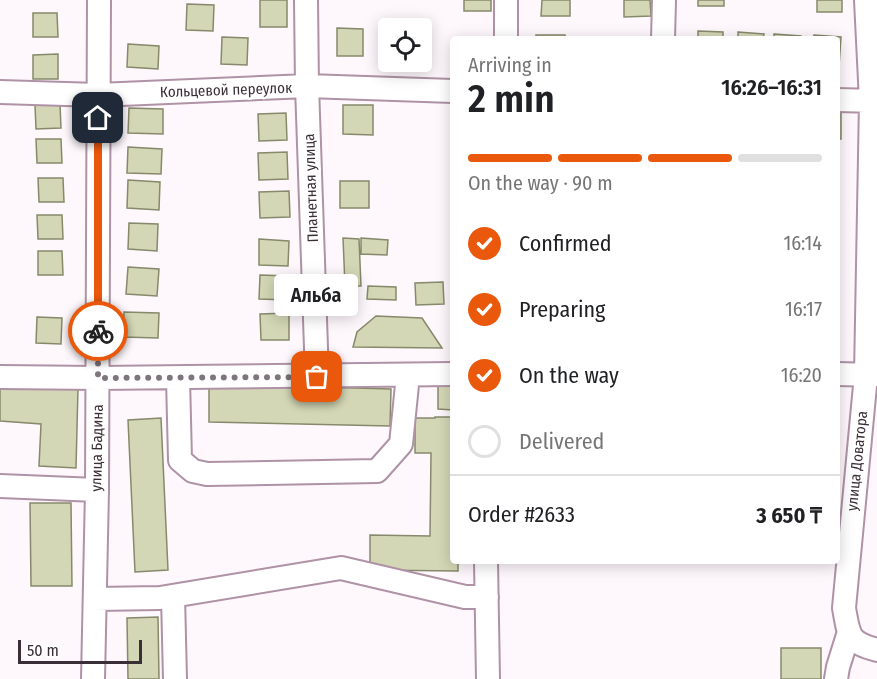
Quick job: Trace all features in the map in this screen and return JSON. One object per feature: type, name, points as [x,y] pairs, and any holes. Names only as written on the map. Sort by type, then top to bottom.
[{"type":"street","name":"улица Бадина","points":[[93,679],[98,378],[99,0]]},
{"type":"street","name":"Планетная улица","points":[[306,0],[317,377]]},
{"type":"street","points":[[506,0],[506,36]]},
{"type":"street","points":[[663,36],[664,0]]},
{"type":"street","name":"улица Доватора","points":[[848,635],[844,608],[847,563],[871,375],[874,101],[866,0]]},
{"type":"street","name":"Кольцевой переулок","points":[[0,92],[98,95],[307,87],[450,91]]},
{"type":"street","points":[[840,100],[874,101]]},
{"type":"street","points":[[0,377],[178,378],[450,374]]},
{"type":"street","points":[[840,374],[871,375]]},
{"type":"street","points":[[178,378],[180,460],[193,471],[207,474],[377,471],[401,444],[408,375]]},
{"type":"street","points":[[0,486],[97,490]]},
{"type":"street","points":[[486,564],[488,679]]},
{"type":"street","points":[[95,598],[160,598],[342,568],[465,597],[487,597]]},
{"type":"street","points":[[173,596],[175,679]]},
{"type":"street","points":[[837,679],[838,667],[848,635],[865,646],[877,650]]},
{"type":"building","points":[[260,0],[287,0],[287,27],[260,27]]},
{"type":"building","points":[[464,0],[491,0],[491,11],[464,11]]},
{"type":"building","points":[[542,0],[570,0],[570,16],[541,16]]},
{"type":"building","points":[[624,0],[650,0],[651,16],[624,17]]},
{"type":"building","points":[[698,0],[724,0],[724,6],[698,6]]},
{"type":"building","points":[[817,0],[842,0],[842,12],[817,12]]},
{"type":"building","points":[[187,4],[214,5],[213,31],[186,30]]},
{"type":"building","points":[[33,13],[57,13],[58,37],[33,37]]},
{"type":"building","points":[[337,28],[363,29],[363,56],[337,56]]},
{"type":"building","points":[[698,31],[723,32],[723,36],[698,36]]},
{"type":"building","points":[[738,32],[764,34],[764,36],[738,36]]},
{"type":"building","points":[[774,34],[801,36],[774,36]]},
{"type":"building","points":[[536,35],[565,35],[565,36]]},
{"type":"building","points":[[222,37],[248,38],[247,65],[221,64]]},
{"type":"building","points":[[128,44],[159,46],[158,69],[127,67]]},
{"type":"building","points":[[58,54],[58,79],[33,79],[33,55]]},
{"type":"building","points":[[60,104],[61,128],[36,129],[35,105]]},
{"type":"building","points":[[343,105],[373,105],[373,135],[343,134]]},
{"type":"building","points":[[129,108],[163,109],[163,134],[128,133]]},
{"type":"building","points":[[840,110],[841,110],[840,139]]},
{"type":"building","points":[[286,113],[287,140],[259,141],[258,114]]},
{"type":"building","points":[[36,139],[61,139],[62,163],[37,163]]},
{"type":"building","points":[[128,147],[162,149],[161,174],[127,173]]},
{"type":"building","points":[[287,152],[288,179],[259,180],[258,153]]},
{"type":"building","points":[[38,178],[63,178],[64,202],[39,202]]},
{"type":"building","points":[[128,180],[160,182],[159,210],[127,208]]},
{"type":"building","points":[[340,181],[369,181],[369,208],[340,208]]},
{"type":"building","points":[[289,191],[290,217],[260,218],[259,192]]},
{"type":"building","points":[[37,215],[62,215],[63,239],[38,239]]},
{"type":"building","points":[[129,223],[158,224],[157,251],[128,249]]},
{"type":"building","points":[[343,238],[359,239],[361,286],[345,286]]},
{"type":"building","points":[[361,238],[388,240],[387,255],[361,254]]},
{"type":"building","points":[[259,239],[289,241],[288,266],[259,265]]},
{"type":"building","points":[[38,251],[62,251],[63,275],[38,275]]},
{"type":"building","points":[[128,267],[159,269],[157,296],[126,294]]},
{"type":"building","points":[[260,275],[289,276],[288,300],[259,299]]},
{"type":"building","points":[[443,282],[444,304],[416,305],[415,283]]},
{"type":"building","points":[[368,286],[396,287],[396,300],[367,299]]},
{"type":"building","points":[[124,312],[159,313],[158,338],[123,337]]},
{"type":"building","points":[[289,313],[289,340],[261,340],[260,314]]},
{"type":"building","points":[[376,316],[422,318],[442,348],[353,347],[357,332]]},
{"type":"building","points":[[37,317],[62,318],[61,344],[36,343]]},
{"type":"building","points":[[438,382],[450,382],[450,410],[438,409]]},
{"type":"building","points":[[0,384],[78,388],[76,468],[39,466],[41,424],[0,421]]},
{"type":"building","points":[[209,384],[391,389],[390,426],[209,422]]},
{"type":"building","points":[[450,417],[450,564],[458,564],[458,571],[370,570],[370,535],[430,536],[431,453],[415,453],[415,418]]},
{"type":"building","points":[[161,418],[168,570],[135,572],[128,420]]},
{"type":"building","points":[[30,503],[71,503],[72,586],[31,586]]},
{"type":"building","points":[[158,617],[159,679],[128,679],[127,618]]},
{"type":"building","points":[[781,648],[821,648],[821,679],[781,679]]},
{"type":"way so far","points":[[98,331],[98,378],[317,377]]},
{"type":"place","name":"Альба","points":[[317,377]]},
{"type":"route","points":[[98,118],[98,331]]}]
